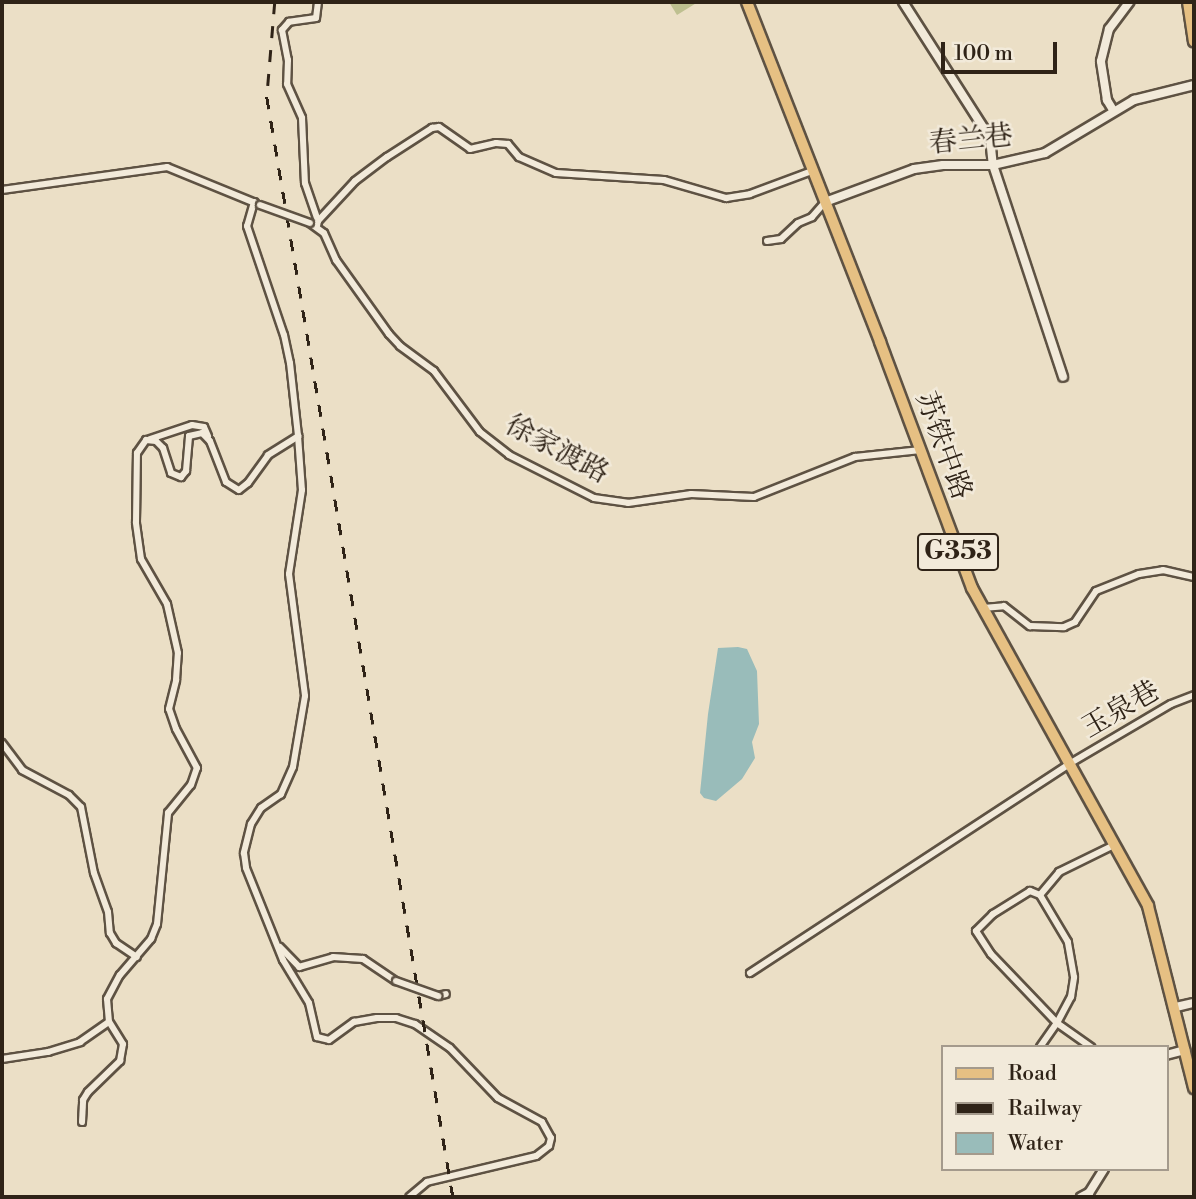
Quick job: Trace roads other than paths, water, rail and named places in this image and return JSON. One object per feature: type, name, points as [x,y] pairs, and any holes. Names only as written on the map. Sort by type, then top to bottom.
[{"type":"highway","name":"苏铁中路","points":[[747,2],[972,588],[1148,906],[1176,1007],[1194,1088]]},
{"type":"main road","points":[[1188,2],[1194,42]]},
{"type":"street","name":"徐家渡路","points":[[318,2],[316,18],[289,22],[282,30],[288,60],[288,84],[302,118],[305,183],[318,224],[336,260],[389,334],[434,372],[480,432],[509,455],[594,498],[628,503],[691,494],[754,497],[855,457],[920,450]]},
{"type":"street","points":[[903,2],[990,138],[993,165],[1063,377]]},
{"type":"street","points":[[1113,110],[1107,100],[1101,61],[1109,29],[1129,2]]},
{"type":"street","name":"春兰巷","points":[[825,202],[914,169],[943,164],[993,165],[1045,153],[1113,110],[1156,93],[1194,85]]},
{"type":"street","points":[[2,190],[167,167],[257,204],[318,224],[355,181],[432,128],[439,127],[470,149],[496,143],[508,144],[519,157],[556,173],[664,180],[726,198],[750,194],[812,171]]},
{"type":"street","points":[[767,242],[781,239],[798,223],[812,217],[825,202]]},
{"type":"street","points":[[257,204],[247,226],[286,344],[298,436],[302,490],[289,574],[304,678],[304,707],[295,759],[288,779],[281,794],[254,818],[244,853],[246,868],[274,940],[290,974],[309,1003],[314,1033],[320,1040],[328,1040],[362,1020],[406,1020],[450,1048],[498,1098],[535,1117],[548,1129],[551,1138],[543,1152],[427,1182],[409,1197]]},
{"type":"street","points":[[82,1122],[83,1100],[120,1061],[123,1053],[120,1035],[109,1022],[106,1008],[111,988],[137,957],[157,924],[168,813],[191,785],[197,768],[176,729],[169,709],[178,667],[175,633],[167,604],[141,559],[138,544],[136,461],[139,448],[146,440],[168,431],[200,425],[210,441],[226,482],[239,490],[248,483],[268,455],[298,436]]},
{"type":"street","points":[[146,440],[160,444],[171,473],[177,478],[186,471],[189,436],[198,432],[210,441]]},
{"type":"street","points":[[983,607],[1004,606],[1030,626],[1064,626],[1075,622],[1096,591],[1139,574],[1163,570],[1194,577]]},
{"type":"street","name":"玉泉巷","points":[[750,973],[1069,764],[1171,704],[1194,695]]},
{"type":"street","points":[[2,744],[22,770],[69,794],[82,807],[94,873],[108,912],[110,933],[116,943],[137,957]]},
{"type":"street","points":[[1040,895],[1059,872],[1114,845]]},
{"type":"street","points":[[1041,1045],[1057,1023],[1071,997],[1073,959],[1068,942],[1036,892],[1022,894],[976,931],[991,954],[1057,1023],[1088,1045]]},
{"type":"street","points":[[274,940],[299,967],[332,957],[363,959],[396,981],[438,996],[446,994]]},
{"type":"street","points":[[1176,1007],[1194,1003]]},
{"type":"street","points":[[2,1059],[48,1052],[80,1042],[109,1022]]},
{"type":"street","points":[[1168,1054],[1185,1050]]},
{"type":"street","points":[[1082,1197],[1090,1193],[1101,1171]]},
{"type":"water","points":[[718,648],[747,649],[757,671],[759,724],[752,742],[755,758],[742,779],[716,801],[704,798],[700,793],[708,714]]},
{"type":"railway","points":[[275,2],[267,97],[453,1197]]}]
